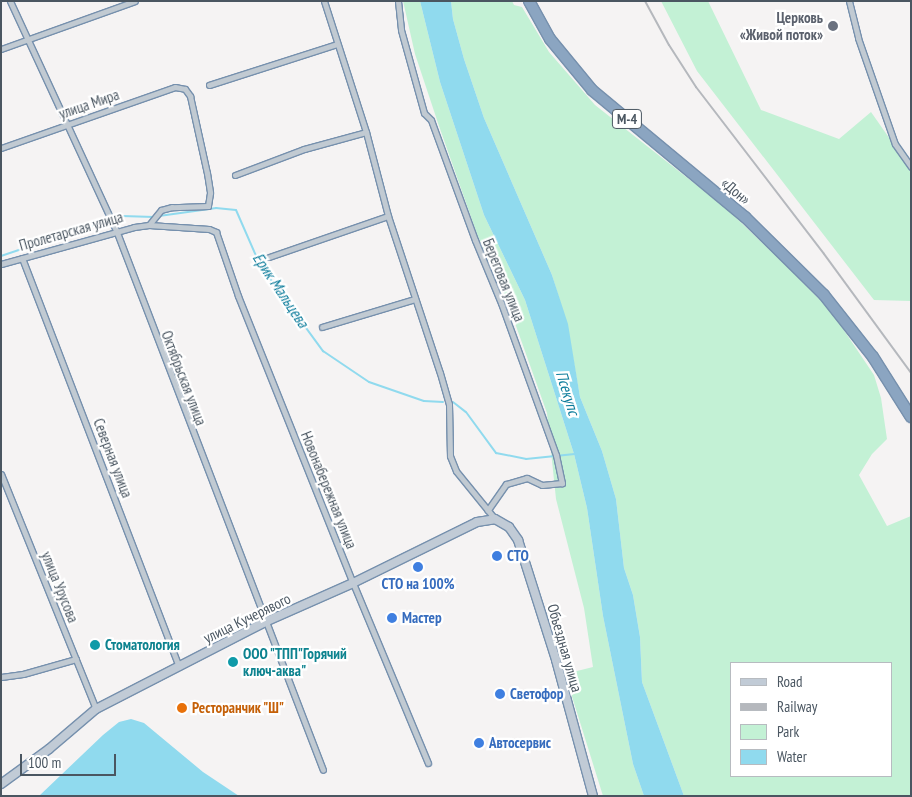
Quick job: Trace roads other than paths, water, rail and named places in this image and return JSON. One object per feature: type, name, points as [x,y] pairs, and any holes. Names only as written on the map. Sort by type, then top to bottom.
[{"type":"highway","name":"«Дон»","points":[[529,1],[550,39],[592,90],[745,217],[824,295],[872,356],[911,417]]},
{"type":"street","name":"Октябрьская улица","points":[[10,1],[116,230],[323,770]]},
{"type":"street","points":[[1,49],[135,1]]},
{"type":"street","points":[[324,1],[366,132],[388,216],[449,404],[450,456],[456,472],[494,518]]},
{"type":"street","name":"Береговая улица","points":[[398,1],[402,30],[424,113],[431,120],[475,240],[501,304],[556,455],[562,483],[542,485],[527,478],[506,484],[488,510]]},
{"type":"street","points":[[848,1],[858,38],[895,144],[911,167]]},
{"type":"street","points":[[209,85],[337,44]]},
{"type":"street","name":"улица Мира","points":[[1,148],[175,87],[186,89],[190,96],[208,173],[210,193],[208,206],[172,207],[161,210],[149,226]]},
{"type":"street","points":[[235,175],[304,149],[366,132]]},
{"type":"street","points":[[269,257],[388,216]]},
{"type":"street","name":"Пролетарская улица","points":[[1,264],[116,230],[149,226],[209,229]]},
{"type":"street","name":"Новонабережная улица","points":[[209,229],[216,232],[238,296],[353,583],[428,763]]},
{"type":"street","name":"Северная улица","points":[[22,258],[179,667]]},
{"type":"street","points":[[322,327],[415,299]]},
{"type":"street","name":"улица Урусова","points":[[1,474],[4,490],[96,709]]},
{"type":"street","name":"улица Кучерявого","points":[[1,784],[49,749],[96,709],[265,622],[353,583],[477,522],[494,518]]},
{"type":"street","name":"Объездная улица","points":[[494,518],[509,527],[518,540],[556,660],[593,796]]},
{"type":"street","points":[[1,677],[24,674],[76,659]]},
{"type":"water","name":"Псекупс","points":[[420,1],[451,1],[453,19],[464,59],[484,118],[552,275],[568,324],[580,397],[602,451],[616,499],[624,568],[633,595],[640,637],[642,682],[684,796],[644,796],[633,764],[603,616],[587,508],[574,454],[525,300],[484,215],[440,82]]},
{"type":"water","points":[[131,719],[144,723],[203,772],[239,796],[39,796],[103,735],[119,722]]},
{"type":"waterway","name":"Ерик Мальцева","points":[[159,216],[216,208],[236,210],[260,265],[323,351],[369,382],[424,401],[443,402]]},
{"type":"waterway","name":"Ерик Мальцева","points":[[122,216],[154,217]]},
{"type":"waterway","name":"Ерик Мальцева","points":[[1,256],[108,220]]},
{"type":"waterway","name":"Ерик Мальцева","points":[[453,402],[466,412],[496,453],[526,459],[575,454]]},
{"type":"railway","points":[[645,1],[669,45],[696,87],[824,254],[911,373]]},
{"type":"place","name":"Церковь «Живой поток»","points":[[833,26]]},
{"type":"place","name":"СТО","points":[[497,556]]},
{"type":"place","name":"СТО на 100%","points":[[418,567]]},
{"type":"place","name":"Мастер","points":[[392,618]]},
{"type":"place","name":"Стоматология","points":[[95,645]]},
{"type":"place","name":"ООО \"ТПП\"Горячий ключ-аква\"","points":[[233,662]]},
{"type":"place","name":"Светофор","points":[[500,694]]},
{"type":"place","name":"Ресторанчик \"Ш\"","points":[[182,708]]},
{"type":"place","name":"Автосервис","points":[[479,743]]}]
